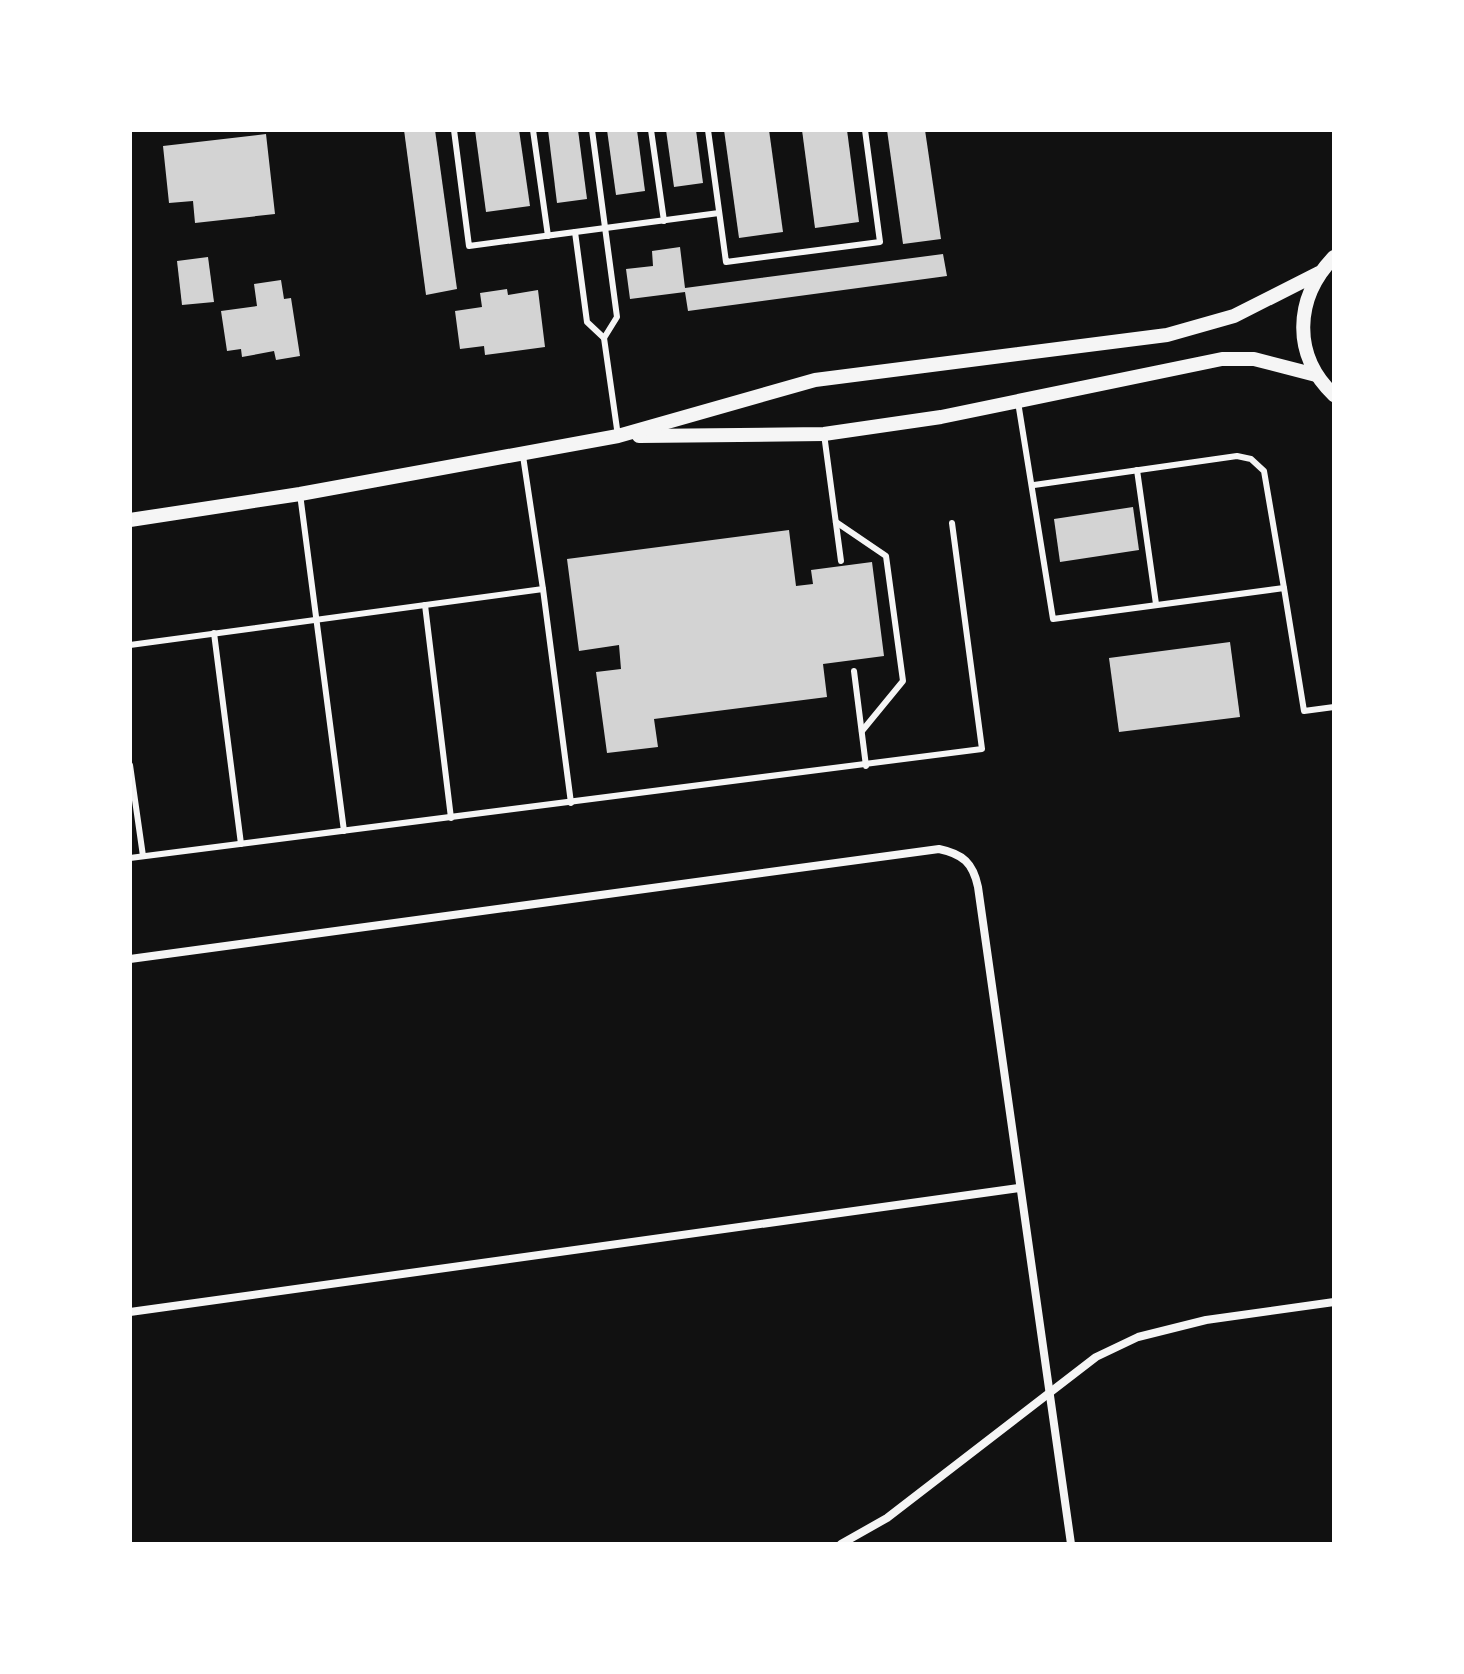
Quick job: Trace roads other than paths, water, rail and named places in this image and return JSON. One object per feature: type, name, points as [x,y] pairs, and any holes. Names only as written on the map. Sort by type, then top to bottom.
[{"type":"street","points":[[1334,257],[1319,273],[1304,307],[1303,345],[1316,375],[1334,395]]},
{"type":"street","points":[[130,520],[300,494],[618,436],[815,380],[1167,335],[1234,316],[1319,273]]},
{"type":"street","points":[[618,436],[824,434],[1018,402],[1222,359],[1254,359],[1316,375]]},
{"type":"street","points":[[130,959],[939,849],[955,852],[967,860],[975,872],[978,887],[1071,1544]]},
{"type":"street","points":[[130,1312],[1019,1188]]},
{"type":"street","points":[[841,1544],[887,1518],[1096,1357],[1138,1337],[1206,1320],[1334,1302]]},
{"type":"lane","points":[[454,130],[469,246],[719,213]]},
{"type":"lane","points":[[533,130],[548,236]]},
{"type":"lane","points":[[592,130],[617,317],[604,338]]},
{"type":"lane","points":[[651,130],[664,221]]},
{"type":"lane","points":[[708,130],[726,262],[880,242],[865,130]]},
{"type":"lane","points":[[575,232],[587,322],[604,338],[618,436]]},
{"type":"lane","points":[[1018,402],[1034,485],[1053,619],[1284,588]]},
{"type":"lane","points":[[824,434],[841,561]]},
{"type":"lane","points":[[522,452],[571,803]]},
{"type":"lane","points":[[1034,485],[1237,456],[1251,459],[1264,471],[1304,711],[1334,707]]},
{"type":"lane","points":[[1137,470],[1156,604]]},
{"type":"lane","points":[[300,494],[344,831]]},
{"type":"lane","points":[[836,522],[886,556],[903,681],[862,731]]},
{"type":"lane","points":[[130,858],[982,749],[952,523]]},
{"type":"lane","points":[[130,645],[543,589]]},
{"type":"lane","points":[[425,605],[451,818]]},
{"type":"lane","points":[[214,633],[241,844]]},
{"type":"lane","points":[[854,671],[866,766]]},
{"type":"lane","points":[[130,765],[143,856]]}]
